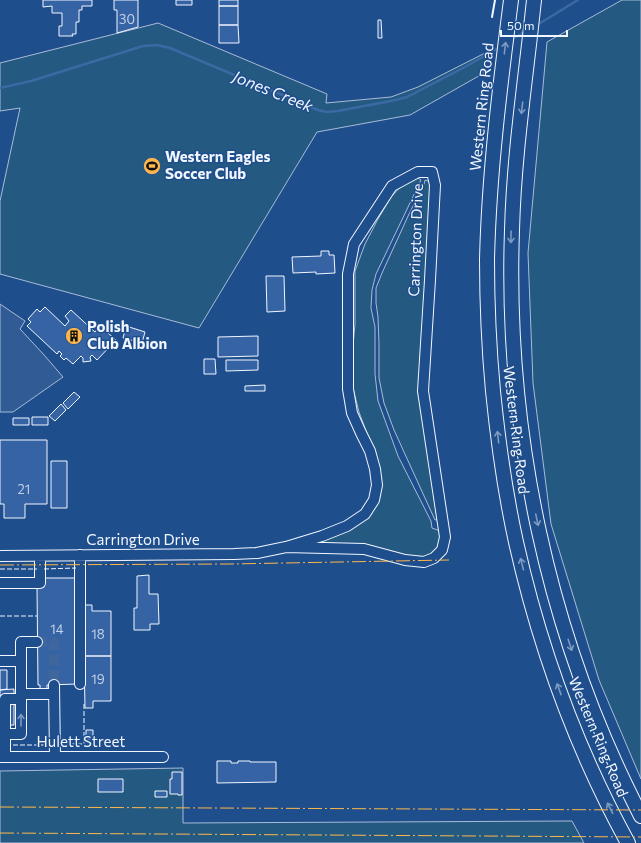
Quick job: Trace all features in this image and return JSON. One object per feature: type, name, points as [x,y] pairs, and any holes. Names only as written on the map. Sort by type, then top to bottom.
[{"type":"highway","name":"Western Ring Road","points":[[534,0],[514,178],[511,267],[512,330],[517,394],[527,468],[540,535],[560,616],[582,682],[606,744],[641,816]]},
{"type":"highway","name":"Western Ring Road","points":[[510,7],[496,121],[490,195],[487,261],[491,365],[498,437],[516,542],[526,584],[552,670],[592,770],[628,843]]},
{"type":"street","name":"Carrington Drive","points":[[0,556],[257,553],[286,547],[322,536],[347,526],[365,514],[374,500],[377,485],[375,469],[370,451],[352,413],[348,389],[348,274],[354,244],[392,186],[418,172],[432,172],[435,185],[423,391],[445,537],[442,550],[434,558],[424,562],[405,560],[364,549],[286,547]]},
{"type":"street","points":[[80,555],[80,684]]},
{"type":"street","points":[[0,584],[40,583],[40,556]]},
{"type":"street","points":[[5,734],[21,734],[21,642],[37,642]]},
{"type":"street","points":[[0,660],[21,660]]},
{"type":"street","points":[[3,757],[5,734],[5,699],[54,689],[55,757]]},
{"type":"street","name":"Hulett Street","points":[[3,757],[163,757]]},
{"type":"shaded area","points":[[622,0],[641,0],[641,779],[599,680],[551,524],[533,383],[528,253],[547,42]]},
{"type":"shaded area","name":"Western Eagles Soccer Club","points":[[158,23],[327,94],[326,103],[391,97],[418,87],[487,52],[484,73],[410,115],[317,132],[199,328],[0,274],[0,201],[20,108],[0,111],[0,63]]},
{"type":"shaded area","points":[[418,178],[421,180],[376,274],[372,290],[371,308],[375,327],[375,374],[378,401],[398,456],[431,521],[432,528],[443,532],[442,548],[424,562],[318,544],[373,508],[375,455],[359,412],[353,388],[351,368],[355,324],[355,271],[365,244],[391,197],[402,185]]},
{"type":"shaded area","points":[[425,180],[431,182],[423,370],[442,519],[435,520],[394,430],[384,403],[379,378],[378,317],[376,303],[376,288]]},
{"type":"shaded area","points":[[0,304],[25,321],[20,329],[63,377],[13,412],[0,412]]},
{"type":"shaded area","points":[[183,768],[183,823],[572,821],[584,843],[0,843],[0,771]]},
{"type":"building","points":[[43,0],[92,0],[92,6],[82,6],[82,10],[79,10],[79,22],[76,22],[76,34],[72,34],[73,36],[59,36],[59,26],[62,26],[62,13],[52,13],[52,6],[43,7]]},
{"type":"building","points":[[114,0],[138,0],[138,27],[117,33],[117,10],[114,10]]},
{"type":"building","points":[[176,0],[192,0],[192,5],[176,5]]},
{"type":"building","points":[[219,0],[238,0],[238,6],[219,6]]},
{"type":"building","points":[[219,6],[238,6],[238,25],[219,25]]},
{"type":"building","points":[[378,20],[381,20],[382,38],[378,38]]},
{"type":"building","points":[[219,25],[238,25],[239,43],[219,43]]},
{"type":"building","points":[[321,251],[329,251],[329,255],[334,255],[335,273],[293,273],[292,257],[321,256]]},
{"type":"building","points":[[266,276],[284,276],[285,311],[267,312]]},
{"type":"building","name":"Polish Club Albion","points":[[45,307],[65,326],[69,321],[65,316],[71,310],[95,332],[100,326],[116,340],[97,360],[92,355],[90,357],[91,361],[83,362],[83,358],[81,356],[73,364],[66,358],[64,360],[60,356],[62,354],[59,351],[57,354],[27,326],[31,322],[28,319],[37,309],[40,312]]},
{"type":"building","points":[[126,326],[145,332],[142,343],[123,338]]},
{"type":"building","points":[[258,336],[258,356],[218,357],[218,337]]},
{"type":"building","points":[[204,359],[215,359],[216,374],[204,374]]},
{"type":"building","points":[[226,360],[258,360],[258,370],[226,371]]},
{"type":"building","points":[[265,385],[265,391],[245,391],[245,386]]},
{"type":"building","points":[[74,392],[80,397],[68,409],[63,403]]},
{"type":"building","points":[[61,404],[66,410],[55,421],[49,416]]},
{"type":"building","points":[[32,417],[48,417],[48,425],[32,425]]},
{"type":"building","points":[[13,418],[29,418],[29,425],[13,425]]},
{"type":"building","points":[[0,440],[47,440],[47,504],[25,504],[25,518],[4,518],[4,504],[0,504]]},
{"type":"building","points":[[51,461],[67,461],[67,508],[51,508]]},
{"type":"building","points":[[149,575],[149,594],[158,594],[159,624],[150,624],[150,630],[134,630],[134,608],[137,608],[137,576]]},
{"type":"building","points":[[44,578],[77,578],[77,684],[47,685],[47,689],[40,689],[40,685],[38,685],[37,587],[44,587]]},
{"type":"building","points":[[84,605],[92,605],[92,611],[111,611],[111,656],[84,656]]},
{"type":"building","points":[[84,656],[111,656],[111,701],[93,701],[93,708],[85,708]]},
{"type":"building","points":[[0,670],[7,670],[7,689],[0,690]]},
{"type":"building","points":[[14,689],[14,725],[0,725],[0,690]]},
{"type":"building","points":[[86,730],[93,730],[93,739],[86,739]]},
{"type":"building","points":[[217,761],[231,761],[231,763],[238,763],[238,761],[276,762],[276,782],[217,783]]},
{"type":"building","points":[[172,772],[182,772],[182,795],[170,794],[170,779],[172,779]]},
{"type":"building","points":[[98,779],[123,779],[123,792],[98,792]]},
{"type":"building","points":[[155,791],[167,791],[167,797],[155,797]]},
{"type":"waterway","name":"Jones Creek","points":[[537,25],[578,0]]},
{"type":"waterway","name":"Jones Creek","points":[[511,40],[526,31]]},
{"type":"waterway","name":"Jones Creek","points":[[0,88],[31,81],[143,46],[157,45],[170,48],[326,112],[338,111],[407,97],[500,47]]},
{"type":"tunnel","points":[[37,642],[54,642],[54,685]]},
{"type":"fence","points":[[44,569],[76,568]]},
{"type":"fence","points":[[0,569],[37,569]]},
{"type":"fence","points":[[0,616],[37,616]]},
{"type":"fence","points":[[63,744],[84,744],[84,704]]},
{"type":"fence","points":[[13,745],[46,745]]},
{"type":"wall","points":[[492,17],[495,0]]},
{"type":"power","points":[[0,565],[230,564],[449,560]]},
{"type":"power","points":[[0,807],[641,810]]},
{"type":"power","points":[[0,833],[641,837]]},
{"type":"place","name":"Western Eagles Soccer Club","points":[[152,166]]},
{"type":"place","name":"Polish Club Albion","points":[[74,336]]}]
